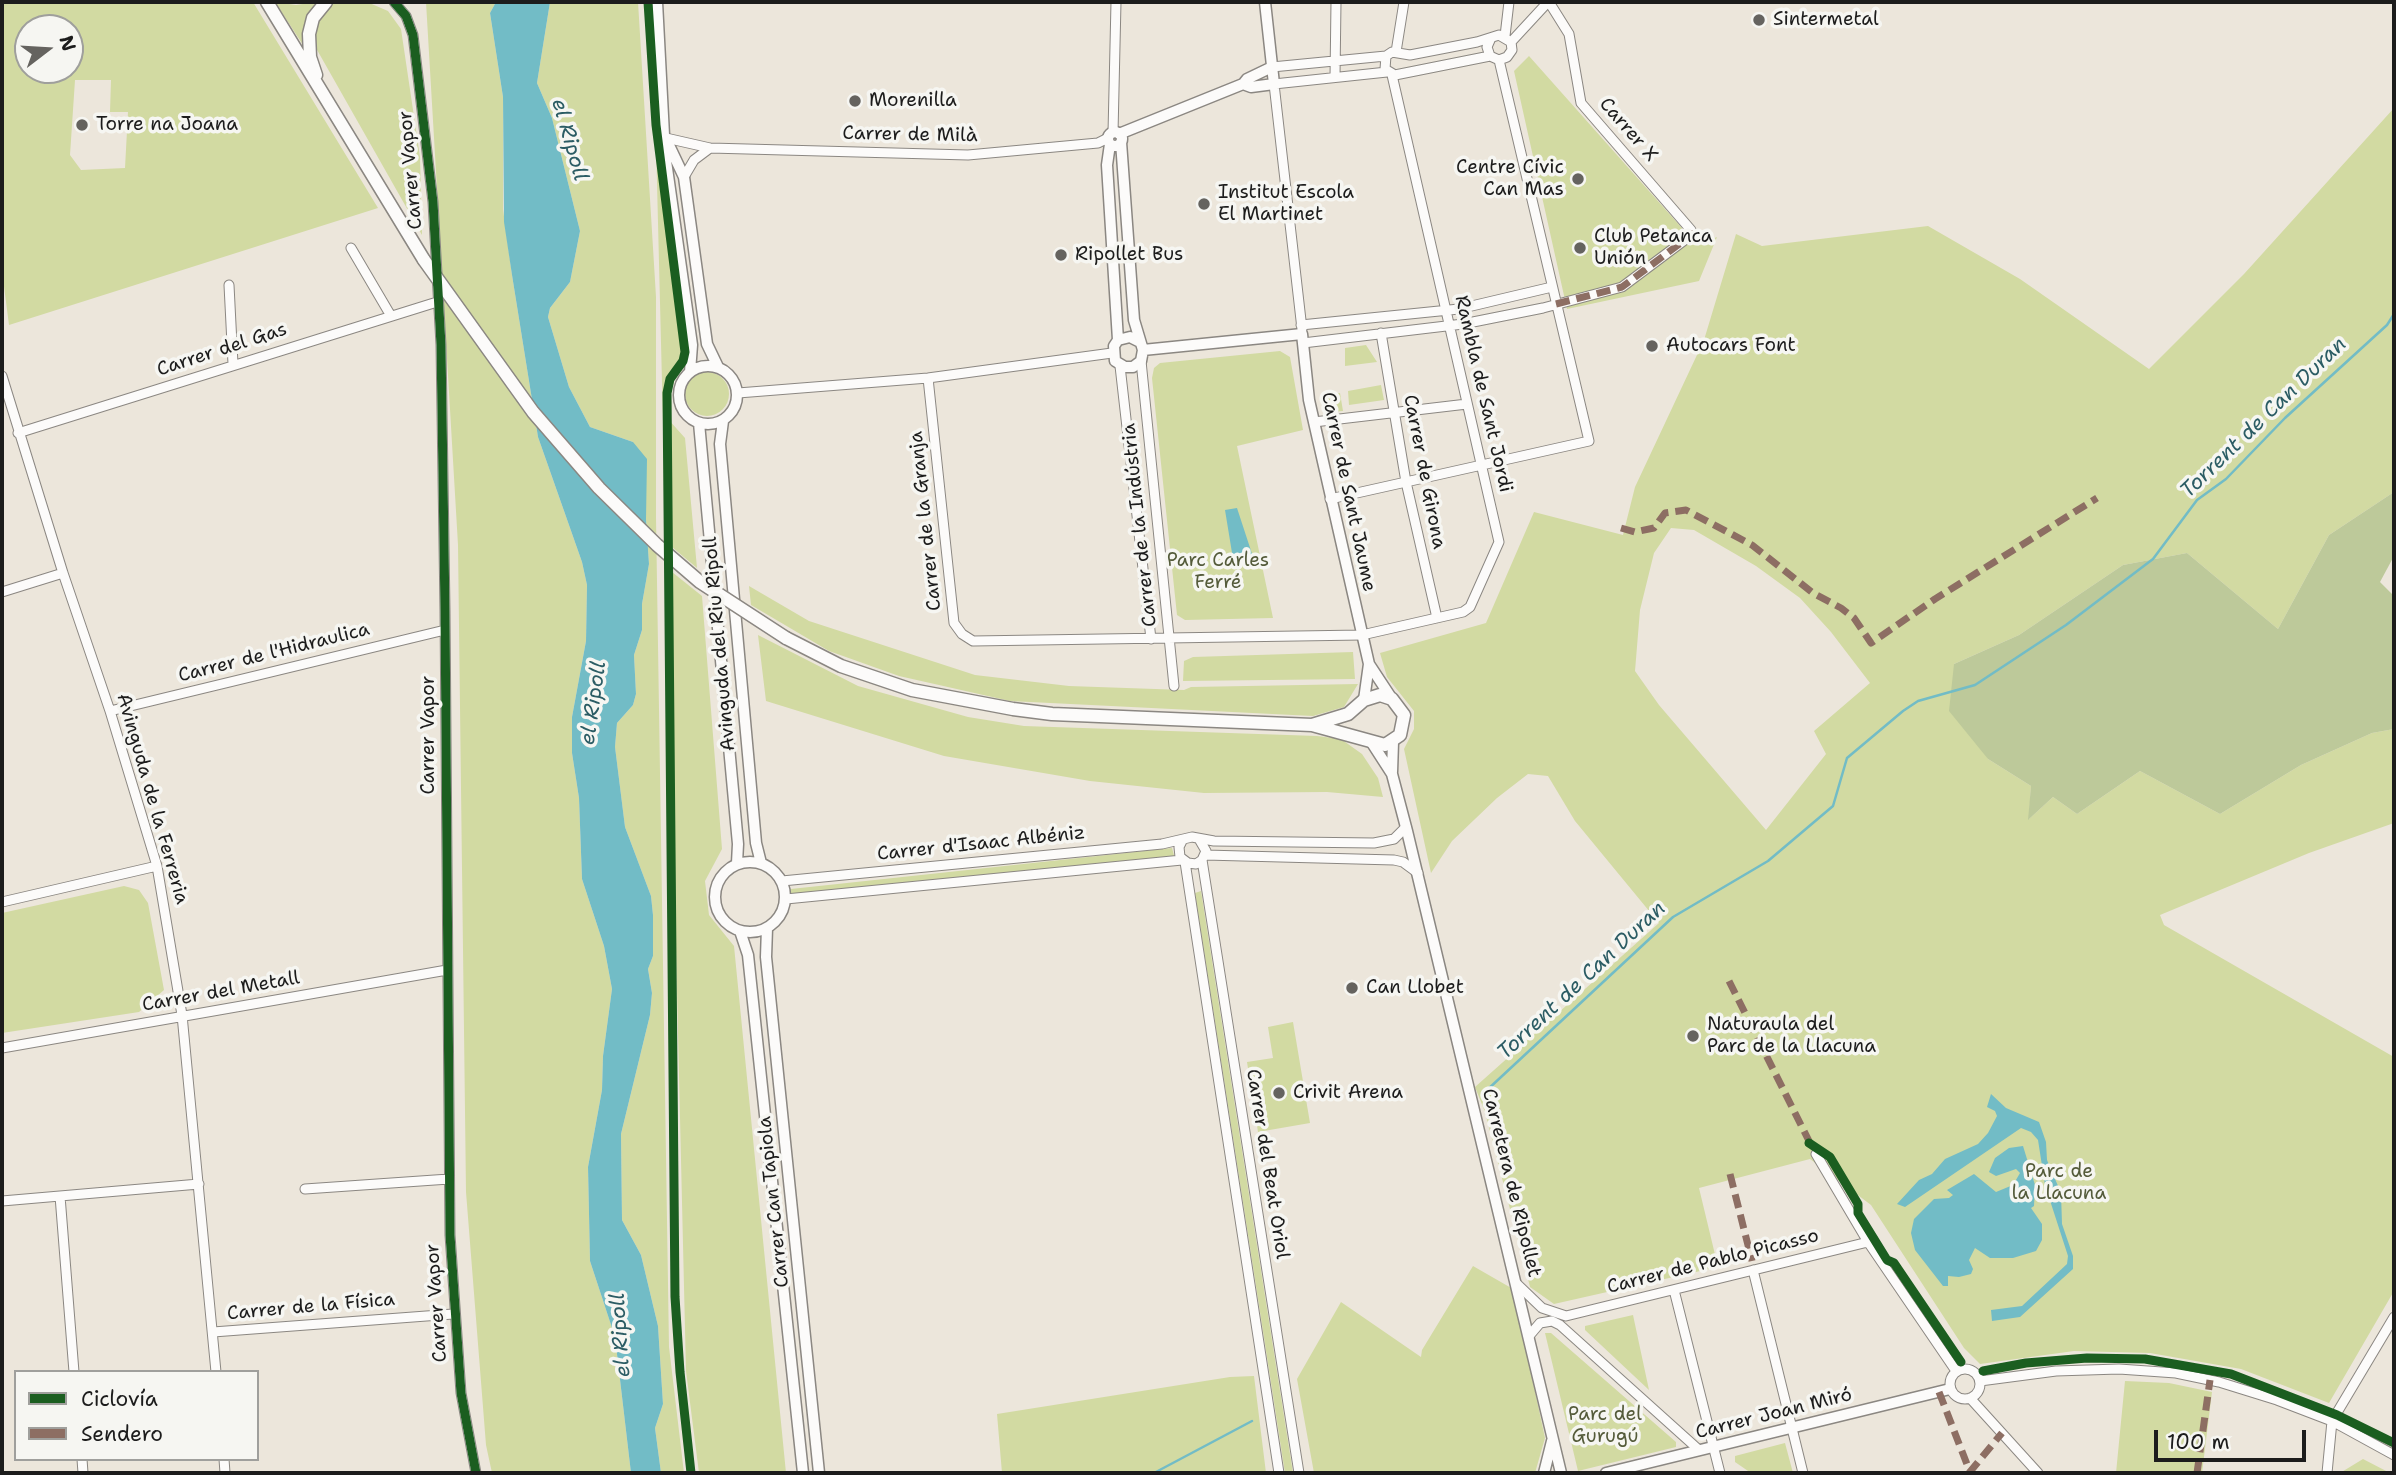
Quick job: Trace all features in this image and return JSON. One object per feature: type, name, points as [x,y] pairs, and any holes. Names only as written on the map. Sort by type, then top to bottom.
[{"type":"main road","points":[[261,2],[282,30]]},
{"type":"main road","points":[[267,2],[424,260],[533,412],[599,488],[650,539],[700,582],[786,638],[841,666],[912,690],[983,705],[1052,714],[1312,724],[1332,720],[1380,695],[1400,705],[1404,725],[1393,742],[1385,745],[1312,724]]},
{"type":"main road","points":[[326,2],[313,18],[308,44],[331,111]]},
{"type":"main road","points":[[1361,704],[1355,721],[1366,740]]},
{"type":"street","name":"Carrer Vapor","points":[[394,2],[406,16],[417,59],[433,202],[441,345],[446,630],[449,1179],[453,1314],[461,1393],[476,1473]]},
{"type":"street","points":[[657,2],[667,173],[692,345],[690,372],[680,387],[680,405],[691,419],[699,423],[723,421],[734,409],[738,393],[732,377],[718,368],[703,366],[690,372]]},
{"type":"street","name":"Carrer de la Indústria","points":[[1116,2],[1114,138],[1134,320],[1141,351],[1174,686]]},
{"type":"street","name":"Carrer de Sant Jaume","points":[[1265,2],[1274,83],[1283,130],[1303,311],[1302,334],[1314,422],[1369,664],[1392,699]]},
{"type":"street","points":[[1335,77],[1336,2]]},
{"type":"street","points":[[1393,74],[1406,65],[1399,53],[1404,2]]},
{"type":"street","points":[[1274,83],[1393,74],[1510,54],[1509,2]]},
{"type":"street","points":[[1272,67],[1386,56],[1491,38],[1508,39],[1548,2]]},
{"type":"street","name":"Carrer X","points":[[1548,2],[1569,34],[1581,103],[1690,230],[1690,236],[1622,287],[1556,304]]},
{"type":"street","points":[[1330,499],[1589,441],[1495,58],[1487,47],[1491,38]]},
{"type":"street","points":[[1386,56],[1383,66],[1393,74]]},
{"type":"street","name":"Carrer de Milà","points":[[666,138],[710,148],[968,155],[1098,143],[1243,84],[1247,79],[1272,67]]},
{"type":"street","name":"Rambla de Sant Jordi","points":[[1362,635],[1437,618],[1470,607],[1499,542],[1393,74]]},
{"type":"street","name":"Carrer de Milà","points":[[1243,84],[1251,87],[1274,83]]},
{"type":"street","points":[[666,138],[684,177],[707,344],[718,368]]},
{"type":"street","name":"Carrer de la Indústria","points":[[1114,138],[1107,165],[1118,340]]},
{"type":"street","points":[[684,177],[694,160],[710,148]]},
{"type":"street","points":[[351,248],[391,316]]},
{"type":"street","points":[[229,285],[233,365]]},
{"type":"street","points":[[1141,351],[1302,334],[1446,310],[1552,287]]},
{"type":"street","name":"Carrer del Gas","points":[[18,433],[438,302]]},
{"type":"street","points":[[1302,334],[1381,333],[1449,324],[1556,304]]},
{"type":"street","name":"Carrer de Girona","points":[[1381,333],[1406,482],[1437,618]]},
{"type":"street","points":[[1112,353],[1118,340],[1130,337],[1141,351]]},
{"type":"street","points":[[1112,353],[1120,366],[1133,367],[1141,351]]},
{"type":"street","points":[[738,393],[928,378],[1112,353]]},
{"type":"street","name":"Carrer de la Indústria","points":[[1120,366],[1151,639]]},
{"type":"street","name":"Avinguda de la Ferreria","points":[[2,376],[157,866],[182,1015],[216,1370]]},
{"type":"street","name":"Carrer de la Granja","points":[[928,378],[957,629],[973,641],[1362,635]]},
{"type":"street","points":[[1314,422],[1467,404]]},
{"type":"street","name":"Avinguda del Riu Ripoll","points":[[723,421],[720,444],[756,843],[761,863]]},
{"type":"street","name":"Avinguda del Riu Ripoll","points":[[699,423],[737,863]]},
{"type":"street","points":[[2,592],[63,573]]},
{"type":"street","name":"Carrer de l'Hidraulica","points":[[110,711],[446,630]]},
{"type":"street","name":"Carrer de Sant Jaume","points":[[1361,704],[1369,664]]},
{"type":"street","name":"Carretera de Ripollet","points":[[1366,740],[1392,774]]},
{"type":"street","name":"Carretera de Ripollet","points":[[1393,742],[1392,774],[1561,1473]]},
{"type":"street","name":"Carrer d'Isaac Albéniz","points":[[782,881],[1182,841],[1189,837],[1374,843],[1394,839],[1406,827]]},
{"type":"street","points":[[1199,839],[1205,847],[1203,857]]},
{"type":"street","points":[[1182,841],[1178,850],[1184,861]]},
{"type":"street","name":"Carrer d'Isaac Albéniz","points":[[786,899],[1184,861],[1196,863],[1203,857],[1394,860],[1403,862],[1418,873]]},
{"type":"street","name":"Carrer del Beat Oriol","points":[[1203,857],[1299,1473]]},
{"type":"street","name":"Carrer del Beat Oriol","points":[[1184,861],[1279,1473]]},
{"type":"street","points":[[737,863],[761,863],[777,873],[782,881],[786,899],[780,916],[767,928],[740,931],[722,917],[715,900],[718,881],[737,863]]},
{"type":"street","points":[[2,902],[157,866]]},
{"type":"street","name":"Carrer Can Tapiola","points":[[767,928],[766,957],[819,1473]]},
{"type":"street","name":"Carrer Can Tapiola","points":[[740,931],[748,955],[803,1473]]},
{"type":"street","name":"Carrer del Metall","points":[[2,1048],[447,970]]},
{"type":"street","points":[[1816,1154],[1868,1242],[1956,1371]]},
{"type":"street","points":[[305,1189],[449,1179]]},
{"type":"street","points":[[2,1201],[198,1184]]},
{"type":"street","points":[[60,1196],[74,1370]]},
{"type":"street","name":"Carrer de Pablo Picasso","points":[[1566,1316],[1868,1242]]},
{"type":"street","points":[[1753,1270],[1803,1473]]},
{"type":"street","points":[[1517,1284],[1542,1308],[1566,1316],[1560,1325]]},
{"type":"street","points":[[1674,1290],[1720,1473]]},
{"type":"street","name":"Carrer de la Física","points":[[213,1332],[453,1314]]},
{"type":"street","points":[[2327,1473],[2332,1421],[2394,1317]]},
{"type":"street","points":[[1529,1336],[1540,1323],[1552,1321],[1560,1325],[1699,1450]]},
{"type":"street","points":[[1970,1369],[1980,1381],[1979,1390],[1970,1398],[1959,1398],[1950,1389],[1951,1377],[1956,1371],[1970,1369]]},
{"type":"street","points":[[1980,1381],[2056,1371],[2160,1370],[2219,1382],[2332,1421],[2394,1455]]},
{"type":"street","name":"Carrer Joan Miró","points":[[1606,1473],[1640,1469],[1713,1446],[1950,1389]]},
{"type":"street","points":[[1970,1398],[2038,1473]]},
{"type":"street","name":"Carretera de Ripollet","points":[[1545,1473],[1553,1438]]},
{"type":"street","points":[[1545,1473],[1561,1473]]},
{"type":"green space","points":[[2,2],[253,2],[378,208],[9,325],[2,271]],"holes":[[[14,14],[84,14],[84,80],[111,80],[110,112],[128,112],[125,168],[81,170],[70,155],[75,84],[14,84]]]},
{"type":"green space","points":[[275,2],[296,5],[316,2],[306,22],[303,45]]},
{"type":"green space","points":[[367,2],[388,11],[401,29],[420,157],[422,235],[312,41],[318,23],[333,3]]},
{"type":"green space","points":[[426,2],[496,2],[490,13],[503,97],[503,209],[512,275],[538,437],[582,562],[587,585],[586,641],[572,717],[572,753],[579,798],[582,879],[604,946],[612,989],[603,1056],[602,1090],[588,1167],[590,1261],[615,1337],[631,1473],[492,1473],[486,1445],[466,1192],[458,545]]},
{"type":"green space","points":[[550,2],[638,2],[656,297],[656,518],[669,1347],[684,1473],[661,1473],[655,1428],[663,1404],[658,1326],[641,1255],[622,1220],[621,1134],[650,1015],[652,993],[648,969],[653,956],[653,915],[651,896],[625,827],[615,747],[617,723],[633,705],[636,694],[634,655],[642,630],[642,604],[649,564],[646,519],[633,442],[590,427],[569,387],[548,317],[550,308],[570,282],[580,231],[552,118],[537,83]]},
{"type":"green space","points":[[1529,56],[1697,245],[1717,237],[1699,281],[1567,309],[1514,71]]},
{"type":"green space","name":"Parc de la Llacuna","points":[[2394,108],[2394,492],[2329,535],[2278,629],[2187,553],[2123,565],[2019,635],[1954,664],[1988,759],[2031,786],[2029,819],[2053,797],[2077,814],[2140,771],[2220,814],[2301,765],[2372,733],[2394,729],[2394,823],[2309,853],[2160,915],[2164,925],[2394,1057],[2394,1291],[2329,1403],[2241,1369],[2150,1353],[2074,1351],[1980,1364],[1964,1348],[1871,1205],[1810,1159],[1699,1188],[1718,1267],[1554,1304],[1530,1287],[1485,1112],[1475,1087],[1659,923],[1575,821],[1548,776],[1528,774],[1497,798],[1452,841],[1431,873],[1404,749],[1414,729],[1414,711],[1387,677],[1380,653],[1486,623],[1534,512],[1623,535],[1635,487],[1704,340],[1736,234],[1762,246],[1928,226],[2020,279],[2149,369],[2244,274]],"holes":[[[1671,528],[1694,530],[1756,566],[1800,598],[1831,632],[1870,683],[1814,731],[1826,754],[1766,830],[1659,705],[1635,671],[1640,610],[1654,553]]]},
{"type":"green space","points":[[656,143],[680,321],[682,360],[671,370],[665,386],[665,400],[668,419],[685,438],[697,568],[666,542]]},
{"type":"green space","points":[[1366,345],[1377,362],[1345,366],[1345,348]]},
{"type":"green space","name":"Parc Carles Ferré","points":[[1280,351],[1290,357],[1303,430],[1237,446],[1273,618],[1185,620],[1177,615],[1152,378],[1154,368],[1160,363]]},
{"type":"green space","points":[[707,372],[716,373],[723,378],[728,385],[728,403],[723,410],[716,415],[707,416],[698,415],[691,410],[686,403],[685,394],[686,385],[691,378],[698,373]]},
{"type":"green space","points":[[1381,385],[1384,400],[1349,405],[1348,391]]},
{"type":"green space","points":[[1340,393],[1343,411],[1330,412],[1324,407],[1322,395]]},
{"type":"green space","points":[[2394,492],[2394,556],[2380,582],[2394,596],[2394,729],[2372,733],[2301,765],[2220,814],[2140,771],[2077,814],[2053,797],[2028,820],[2031,786],[1988,759],[1949,711],[1954,664],[2019,635],[2123,565],[2187,553],[2278,629],[2329,535]]},
{"type":"green space","points":[[667,568],[702,596],[722,849],[705,881],[709,915],[734,946],[786,1473],[699,1473],[686,1371]]},
{"type":"green space","points":[[749,586],[809,621],[975,675],[1069,686],[1184,690],[1191,687],[1358,684],[1344,707],[1313,716],[1010,701],[899,676],[829,651],[751,605]]},
{"type":"green space","points":[[758,635],[858,686],[968,717],[1024,726],[1341,739],[1362,754],[1378,778],[1383,797],[1327,792],[1204,793],[1090,781],[944,756],[766,701]]},
{"type":"green space","points":[[1353,652],[1355,679],[1183,681],[1184,661],[1193,657]]},
{"type":"green space","points":[[1172,848],[1175,859],[791,896],[791,889]]},
{"type":"green space","points":[[124,886],[139,890],[148,903],[164,990],[139,1012],[2,1033],[2,913]]},
{"type":"green space","points":[[1201,891],[1293,1473],[1285,1473],[1195,893]]},
{"type":"green space","name":"Crivit Arena","points":[[1293,1022],[1310,1123],[1258,1132],[1247,1062],[1273,1058],[1268,1027]]},
{"type":"green space","points":[[1473,1266],[1513,1289],[1545,1438],[1535,1473],[1314,1473],[1297,1379],[1341,1302],[1421,1357],[1422,1350]]},
{"type":"green space","points":[[1633,1315],[1649,1390],[1585,1330],[1585,1326]]},
{"type":"green space","name":"Parc del Gurugú","points":[[1545,1333],[1551,1333],[1676,1442],[1676,1447],[1578,1471]]},
{"type":"green space","points":[[1254,1376],[1266,1473],[1002,1473],[997,1414],[1230,1377]]},
{"type":"green space","points":[[2125,1381],[2169,1383],[2212,1392],[2202,1473],[2116,1473]]},
{"type":"green space","points":[[1785,1443],[1793,1473],[1751,1473],[1735,1462],[1735,1456]]},
{"type":"green space","points":[[2363,1459],[2390,1473],[2340,1473]]},
{"type":"water","name":"el Ripoll","points":[[496,2],[550,2],[537,83],[552,118],[580,231],[570,282],[550,308],[548,317],[569,387],[590,427],[633,442],[647,459],[646,519],[649,564],[642,604],[642,630],[634,655],[636,694],[633,705],[617,723],[615,747],[625,827],[651,896],[653,915],[653,956],[648,969],[652,993],[650,1015],[621,1134],[622,1220],[641,1255],[658,1326],[663,1404],[655,1428],[661,1473],[631,1473],[615,1337],[590,1261],[588,1167],[602,1090],[603,1056],[612,989],[604,946],[582,879],[579,798],[572,753],[572,717],[586,641],[587,585],[582,562],[538,437],[512,275],[504,222],[503,97],[490,13]]},
{"type":"water","points":[[1237,508],[1255,563],[1234,565],[1225,510]]},
{"type":"water","points":[[1991,1094],[2006,1108],[2039,1122],[2046,1142],[2047,1160],[2061,1193],[2062,1224],[2073,1256],[2073,1269],[2020,1317],[1992,1321],[1991,1310],[2022,1306],[2067,1264],[2068,1256],[2045,1185],[2038,1140],[2031,1132],[2021,1128],[1905,1207],[1897,1204],[1919,1180],[1932,1174],[1945,1159],[1978,1144],[1988,1133],[1997,1116],[1995,1111],[1987,1107]]},
{"type":"water","points":[[2023,1146],[2035,1185],[2034,1206],[2031,1208],[2042,1224],[2042,1240],[2036,1251],[2013,1258],[1990,1258],[1975,1248],[1969,1260],[1973,1269],[1971,1274],[1948,1276],[1948,1286],[1943,1286],[1915,1250],[1911,1233],[1914,1219],[1934,1199],[1949,1198],[1953,1195],[1947,1190],[1974,1174],[1996,1192],[2013,1185],[2020,1173],[2016,1169],[1996,1176],[1989,1172],[1995,1158],[2009,1148]]},
{"type":"waterway","name":"Torrent de Can Duran","points":[[1486,1091],[1673,917],[1768,861],[1833,806],[1847,758],[1903,711],[1918,701],[1975,685],[2066,625],[2153,559],[2197,500],[2226,479],[2285,418],[2387,325],[2394,314]]},
{"type":"waterway","name":"Torrent de Can Duran","points":[[1154,1473],[1252,1421]]},
{"type":"marked path","points":[[1556,304],[1622,287],[1690,236],[1691,230]]},
{"type":"marked path","points":[[1621,528],[1635,532],[1654,528],[1665,513],[1686,510],[1752,545],[1813,593],[1841,608],[1854,618],[1871,643],[1935,599],[2097,498]]},
{"type":"marked path","points":[[1729,981],[1812,1147]]},
{"type":"marked path","points":[[1730,1174],[1752,1261]]},
{"type":"marked path","points":[[2197,1473],[2210,1380]]},
{"type":"marked path","points":[[1939,1392],[1970,1472]]},
{"type":"marked path","points":[[1969,1473],[2002,1433]]},
{"type":"cycle path","points":[[394,2],[406,16],[413,35],[433,202],[441,345],[450,1235],[461,1393],[476,1473]]},
{"type":"cycle path","points":[[648,2],[656,125],[685,352],[683,361],[670,379],[667,393],[675,1297],[691,1473]]},
{"type":"cycle path","points":[[1809,1143],[1830,1157],[1858,1204],[1858,1213],[1887,1260],[1894,1263],[1961,1362]]},
{"type":"cycle path","points":[[1983,1371],[2026,1363],[2087,1358],[2145,1359],[2231,1374],[2337,1415],[2394,1443]]},
{"type":"place","name":"Sintermetal","points":[[1759,20]]},
{"type":"place","name":"Morenilla","points":[[855,101]]},
{"type":"place","name":"Torre na Joana","points":[[82,125]]},
{"type":"place","name":"Centre Cívic Can Mas","points":[[1578,179]]},
{"type":"place","name":"Institut Escola El Martinet","points":[[1204,204]]},
{"type":"place","name":"Club Petanca Unión","points":[[1580,248]]},
{"type":"place","name":"Ripollet Bus","points":[[1061,255]]},
{"type":"place","name":"Autocars Font","points":[[1652,346]]},
{"type":"place","name":"Can Llobet","points":[[1352,988]]},
{"type":"place","name":"Naturaula del Parc de la Llacuna","points":[[1693,1036]]},
{"type":"place","name":"Crivit Arena","points":[[1279,1093]]}]
